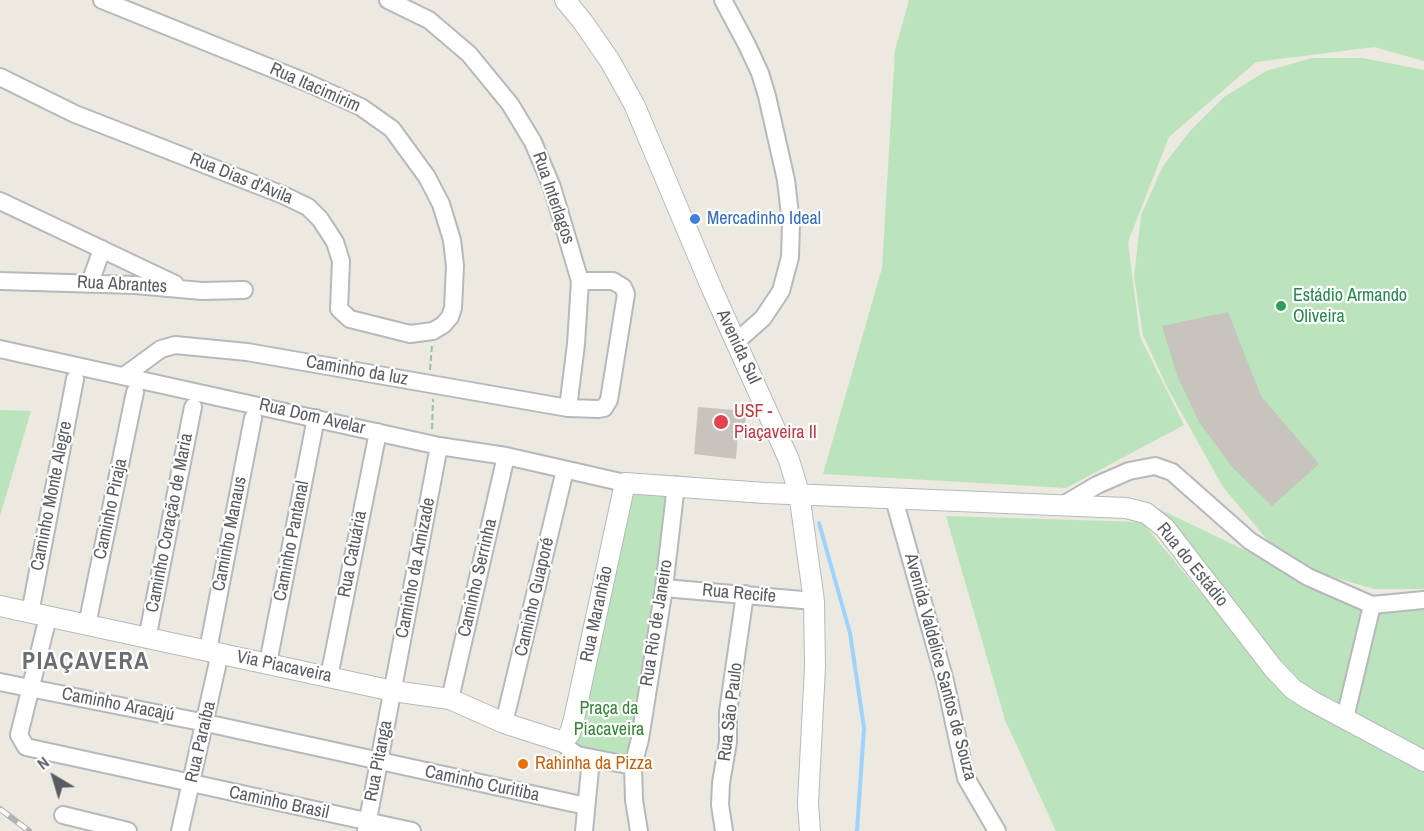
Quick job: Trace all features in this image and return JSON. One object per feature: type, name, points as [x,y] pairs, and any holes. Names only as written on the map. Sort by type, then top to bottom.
[{"type":"street","name":"Rua Itacimirim","points":[[102,0],[308,83],[361,107],[392,129],[417,162],[441,204],[452,240],[455,266],[453,308],[450,317],[433,331],[410,334]]},
{"type":"street","name":"Rua Interlagos","points":[[388,0],[429,20],[469,54],[510,104],[533,142],[552,187],[580,280],[576,344],[568,408]]},
{"type":"street","name":"Avenida Sul","points":[[565,0],[584,22],[610,61],[634,104],[680,216],[789,460],[799,494],[814,600],[815,667],[808,803],[810,831]]},
{"type":"street","points":[[723,0],[760,73],[786,180],[791,223],[790,257],[782,291],[763,318],[736,342]]},
{"type":"street","name":"Rua Dias d'Avila","points":[[0,77],[75,114],[283,195],[308,207],[320,219],[336,242],[341,261],[340,311],[355,321],[410,334]]},
{"type":"street","points":[[0,201],[183,288]]},
{"type":"street","points":[[90,283],[102,249]]},
{"type":"street","name":"Caminho da luz","points":[[124,376],[161,349],[175,345],[247,352],[568,408],[598,410],[604,408],[609,400],[626,294],[623,287],[614,281],[580,280]]},
{"type":"street","name":"Rua Abrantes","points":[[0,281],[90,283],[221,291],[244,290]]},
{"type":"street","name":"Rua Dom Avelar","points":[[0,349],[378,432],[436,440],[625,483]]},
{"type":"street","name":"Caminho Monte Alegre","points":[[39,615],[75,380]]},
{"type":"street","name":"Caminho Piraja","points":[[87,625],[135,392]]},
{"type":"street","name":"Caminho Coração de Maria","points":[[147,639],[193,407]]},
{"type":"street","name":"Caminho Manaus","points":[[214,652],[253,418]]},
{"type":"street","name":"Caminho Pantanal","points":[[268,663],[316,418]]},
{"type":"street","name":"Rua Catuária","points":[[329,677],[378,432]]},
{"type":"street","name":"Caminho da Amizade","points":[[393,691],[436,440]]},
{"type":"street","name":"Caminho Serrinha","points":[[450,699],[506,456]]},
{"type":"street","points":[[1063,505],[1097,484],[1118,475],[1155,466],[1172,472],[1260,547],[1308,577],[1372,605],[1424,600]]},
{"type":"street","name":"Caminho Guaporé","points":[[504,723],[565,470]]},
{"type":"street","name":"Rua do Estádio","points":[[625,483],[765,493],[1126,508],[1146,513],[1165,528],[1273,668],[1293,689],[1424,761]]},
{"type":"street","name":"Rua Maranhão","points":[[563,742],[570,733],[574,718],[625,483]]},
{"type":"street","name":"Rua Rio de Janeiro","points":[[639,831],[634,800],[633,766],[640,739],[676,485]]},
{"type":"street","name":"Avenida Valdelice Santos de Souza","points":[[894,499],[945,681],[966,778],[997,831]]},
{"type":"street","name":"Rua Recife","points":[[663,588],[814,600]]},
{"type":"street","name":"Rua São Paulo","points":[[724,831],[720,805],[721,783],[745,594]]},
{"type":"street","points":[[1345,718],[1372,605]]},
{"type":"street","name":"Via Piacaveira","points":[[0,606],[393,691],[450,699],[504,723],[563,742]]},
{"type":"street","points":[[31,687],[39,615]]},
{"type":"street","name":"Rua Paraíba","points":[[180,831],[206,723],[214,652]]},
{"type":"street","name":"Caminho Aracajú","points":[[0,682],[206,723],[378,761]]},
{"type":"street","name":"Caminho Brasil","points":[[31,687],[19,735],[26,747],[366,826],[412,831]]},
{"type":"street","name":"Rua Pitanga","points":[[366,826],[393,691]]},
{"type":"street","points":[[563,742],[573,753],[591,759],[633,766]]},
{"type":"street","points":[[584,831],[591,759]]},
{"type":"street","name":"Caminho Curitiba","points":[[378,761],[586,806]]},
{"type":"street","points":[[63,815],[128,831]]},
{"type":"path","points":[[431,420],[436,440]]},
{"type":"green space","points":[[909,0],[1424,0],[1424,61],[1374,47],[1256,62],[1169,137],[1128,242],[1140,337],[1184,425],[1066,488],[823,474],[882,268],[895,50]]},
{"type":"green space","name":"Estádio Armando Oliveira","points":[[1312,58],[1363,58],[1424,70],[1424,589],[1374,589],[1316,572],[1269,542],[1223,487],[1167,387],[1143,335],[1134,277],[1141,215],[1163,166],[1190,131],[1224,97],[1266,71]]},
{"type":"green space","points":[[0,410],[31,411],[0,516]]},
{"type":"green space","name":"Praça da Piacaveira","points":[[632,489],[670,492],[629,758],[576,749]]},
{"type":"green space","points":[[1155,507],[1374,612],[1424,603],[1424,751],[1293,678]]},
{"type":"green space","points":[[946,516],[1142,522],[1283,692],[1424,771],[1424,831],[1056,831],[1005,720]]},
{"type":"building","points":[[1228,312],[1261,396],[1319,464],[1272,506],[1233,468],[1199,422],[1178,378],[1162,326]]},
{"type":"building","name":"USF - Piaçaveira II","points":[[698,407],[746,411],[745,434],[738,433],[736,459],[694,454]]},
{"type":"waterway","points":[[819,523],[850,633],[864,728],[857,831]]},
{"type":"railway","points":[[0,809],[29,831]]},
{"type":"place","name":"Mercadinho Ideal","points":[[695,219]]},
{"type":"place","name":"Estádio Armando Oliveira","points":[[1281,306]]},
{"type":"place","name":"USF - Piaçaveira II","points":[[721,422]]},
{"type":"place","name":"Rahinha da Pizza","points":[[523,764]]},
{"type":"district","name":"PIAÇAVERA","points":[[86,663]]}]
